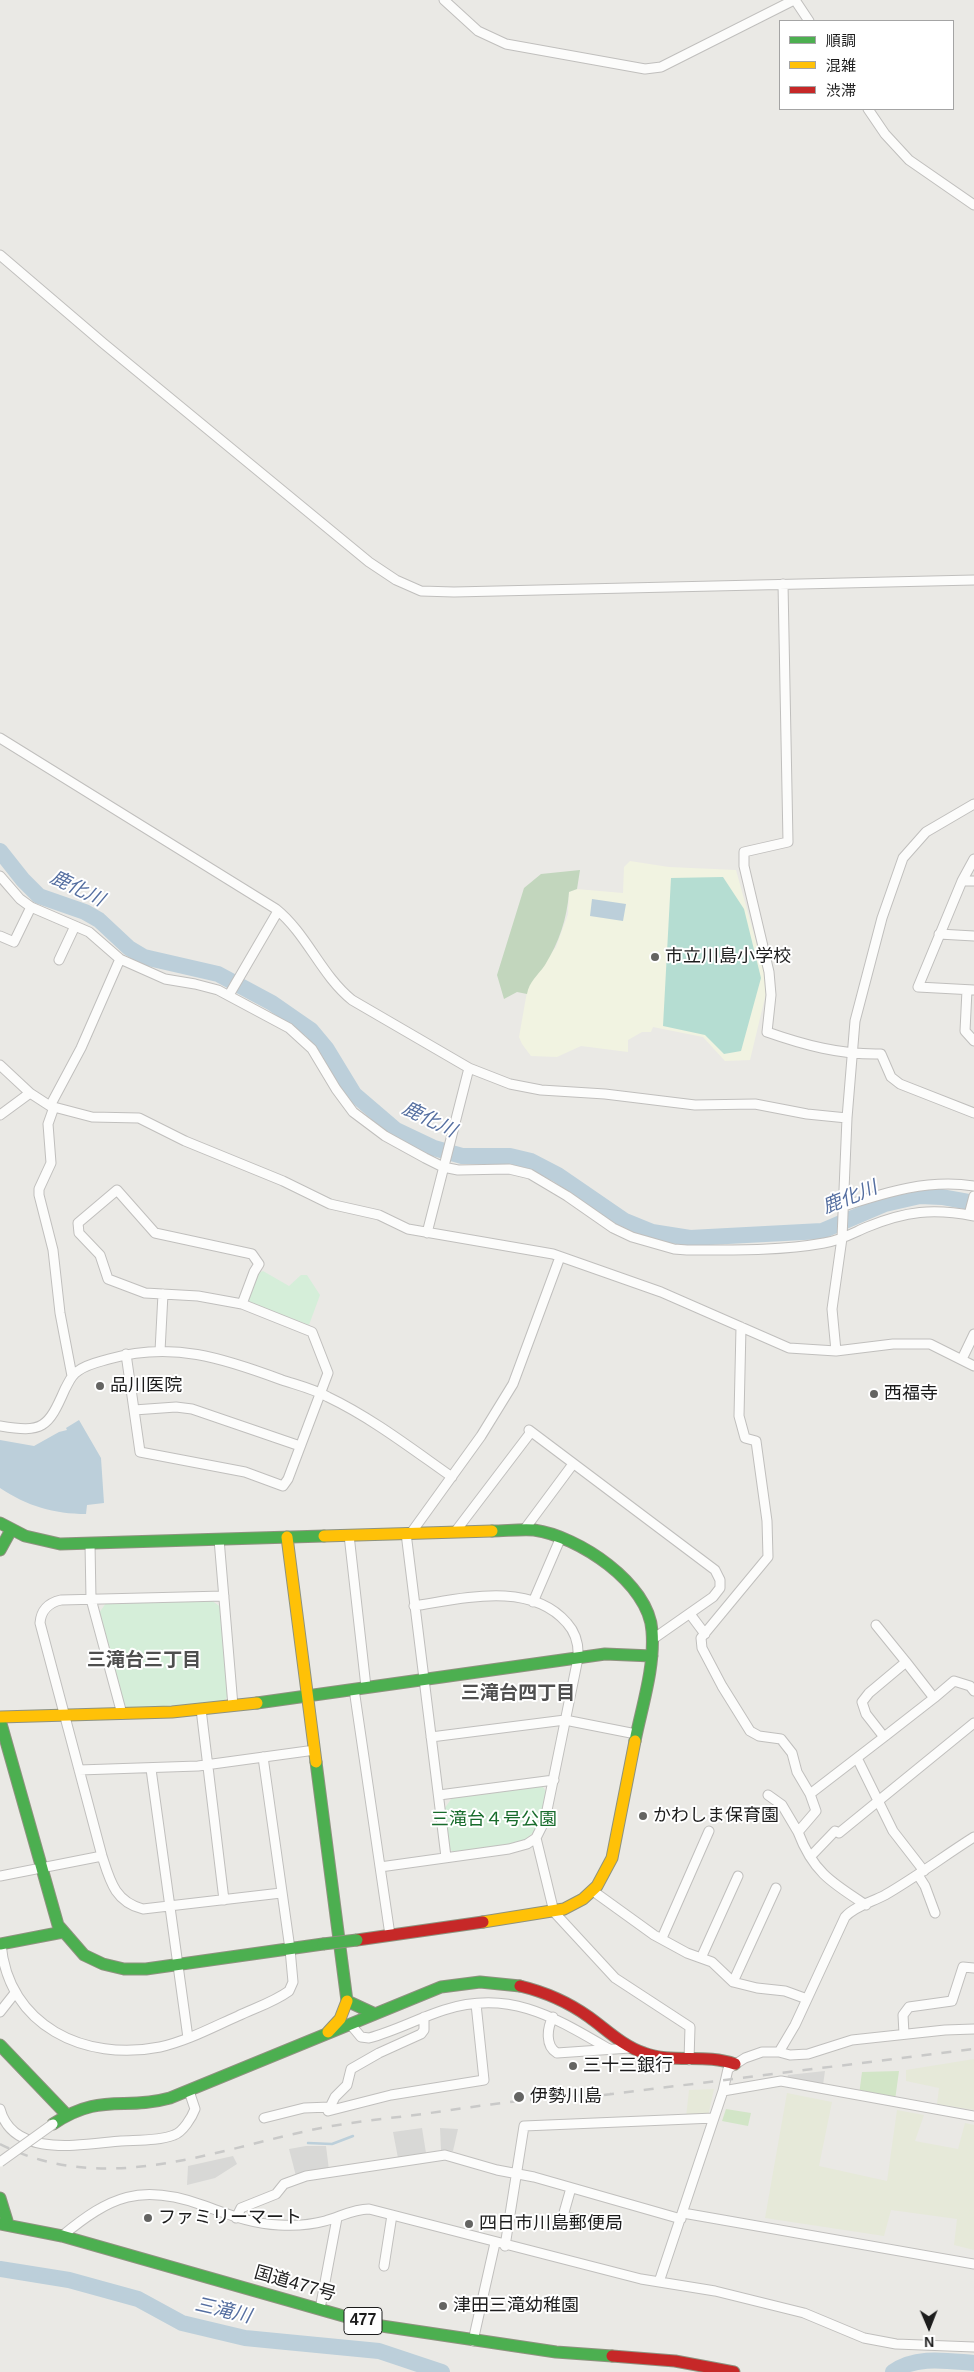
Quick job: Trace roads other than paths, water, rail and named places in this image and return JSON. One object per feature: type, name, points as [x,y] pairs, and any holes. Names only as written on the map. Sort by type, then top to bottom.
[{"type":"main road","points":[[0,1522],[11,1530],[42,1541],[60,1544],[524,1530],[545,1532],[561,1537],[622,1576],[634,1588],[647,1608],[653,1639],[652,1656],[612,1858],[605,1875],[593,1891],[579,1902],[554,1912],[357,1940],[135,1970],[112,1967],[84,1955],[58,1924],[0,1719],[122,1714],[233,1706],[578,1658],[634,1654],[652,1656]]},
{"type":"main road","points":[[0,1550],[11,1530]]},
{"type":"main road","points":[[287,1537],[347,2001],[340,2020],[324,2036]]},
{"type":"main road","points":[[1,1944],[63,1932]]},
{"type":"main road","points":[[53,2124],[66,2114],[90,2104],[159,2102],[441,1987],[470,1981],[503,1982],[524,1986],[561,2000],[630,2048],[656,2057],[689,2060],[724,2058],[735,2064]]},
{"type":"main road","points":[[347,2001],[375,2014]]},
{"type":"main road","points":[[0,2046],[66,2114]]},
{"type":"main road","points":[[0,2198],[4,2224]]},
{"type":"main road","name":"国道477号","points":[[4,2224],[62,2236],[375,2325],[556,2352],[674,2367],[734,2372]]},
{"type":"street","points":[[444,0],[478,31],[506,44],[645,69],[661,67],[794,0],[808,20]]},
{"type":"street","points":[[869,110],[885,134],[909,160],[974,205]]},
{"type":"street","points":[[0,255],[103,343],[369,562],[408,586],[421,591],[454,592],[974,580]]},
{"type":"street","points":[[783,584],[788,842],[744,852],[744,866],[769,972],[771,995],[767,1032],[798,1043],[853,1054],[881,1054],[891,1077],[900,1084],[974,1112]]},
{"type":"street","points":[[0,738],[278,910],[340,991],[352,1000],[469,1068],[510,1084],[541,1090],[605,1094],[694,1105],[750,1104],[808,1114],[847,1118]]},
{"type":"street","points":[[836,1351],[832,1309],[842,1235],[847,1118],[855,1021],[898,868],[906,851],[926,832],[974,804]]},
{"type":"street","points":[[974,859],[962,881],[918,987],[971,990],[965,1031],[974,1040]]},
{"type":"street","points":[[1,880],[31,907],[96,937],[120,959],[165,979],[209,987],[229,994],[262,1012],[302,1038],[316,1053],[344,1101],[363,1120],[385,1136],[444,1167],[469,1170],[509,1169],[530,1174],[567,1196],[613,1228],[632,1238],[674,1249],[782,1247],[826,1243],[842,1235],[894,1216],[918,1211],[940,1211],[971,1215],[974,1196]]},
{"type":"street","points":[[962,881],[974,882]]},
{"type":"street","points":[[0,936],[14,942],[31,907]]},
{"type":"street","points":[[229,994],[278,910]]},
{"type":"street","points":[[59,960],[75,926]]},
{"type":"street","points":[[940,934],[974,936]]},
{"type":"street","points":[[72,1376],[60,1313],[53,1250],[39,1189],[51,1163],[48,1124],[52,1106],[81,1048],[120,959]]},
{"type":"street","points":[[0,1065],[30,1092],[52,1106],[92,1117],[139,1118],[185,1141],[283,1181],[330,1204],[379,1215],[404,1228],[525,1248],[560,1257],[660,1292],[789,1348],[836,1351],[893,1344],[930,1344],[974,1366]]},
{"type":"street","points":[[427,1233],[469,1068]]},
{"type":"street","points":[[0,1115],[30,1092]]},
{"type":"street","points":[[844,1208],[904,1188],[930,1184],[974,1186]]},
{"type":"street","points":[[126,1354],[140,1452],[245,1472],[283,1486],[288,1479],[328,1373],[312,1332],[242,1304],[198,1296],[145,1293],[108,1279],[100,1255],[79,1233],[78,1223],[117,1190],[154,1233],[252,1254],[259,1264],[242,1304]]},
{"type":"street","points":[[446,1857],[414,1606],[409,1533],[452,1477],[500,1408],[513,1384],[560,1257]]},
{"type":"street","points":[[160,1351],[163,1294]]},
{"type":"street","points":[[741,1327],[739,1416],[745,1438],[756,1441],[767,1522],[768,1557],[701,1638],[702,1648],[745,1725],[760,1736],[781,1739],[792,1753],[797,1772],[810,1794],[816,1811],[798,1832]]},
{"type":"street","points":[[962,1359],[974,1334]]},
{"type":"street","points":[[0,1426],[33,1430],[46,1423],[60,1401],[72,1376],[92,1364],[126,1354],[160,1351],[187,1352],[216,1357],[319,1393],[367,1418],[452,1477]]},
{"type":"street","points":[[134,1410],[176,1407],[192,1409],[300,1446]]},
{"type":"street","points":[[455,1532],[530,1431],[715,1570],[720,1580],[718,1592],[653,1639]]},
{"type":"street","points":[[524,1530],[573,1464]]},
{"type":"street","points":[[349,1535],[366,1687]]},
{"type":"street","points":[[533,1602],[561,1537]]},
{"type":"street","points":[[219,1539],[233,1706]]},
{"type":"street","points":[[90,1544],[91,1599],[122,1714]]},
{"type":"street","points":[[224,1596],[91,1599],[54,1602],[44,1608],[40,1616],[43,1636],[102,1856],[112,1887],[118,1896],[126,1903],[143,1909],[281,1893]]},
{"type":"street","points":[[380,1867],[518,1848],[536,1838],[545,1820],[578,1658],[579,1648],[574,1633],[560,1615],[533,1602],[504,1596],[414,1606]]},
{"type":"street","points":[[690,1614],[705,1634]]},
{"type":"street","points":[[876,1625],[934,1698]]},
{"type":"street","points":[[884,1737],[866,1714],[862,1702],[870,1692],[906,1662]]},
{"type":"street","points":[[810,1794],[954,1682],[970,1686],[974,1691]]},
{"type":"street","points":[[354,1689],[390,1935]]},
{"type":"street","points":[[201,1709],[224,1900]]},
{"type":"street","points":[[431,1737],[565,1720],[636,1734]]},
{"type":"street","points":[[810,1856],[835,1831],[841,1831],[974,1723]]},
{"type":"street","points":[[79,1770],[151,1769],[315,1750]]},
{"type":"street","points":[[1,1944],[5,1972],[15,1994],[29,2011],[51,2030],[72,2042],[84,2046],[145,2049],[188,2038],[289,1991],[293,1982],[290,1949],[263,1757]]},
{"type":"street","points":[[857,1758],[893,1831],[921,1873],[935,1913]]},
{"type":"street","points":[[151,1769],[188,2038]]},
{"type":"street","points":[[439,1795],[554,1780]]},
{"type":"street","points":[[768,1795],[782,1804],[810,1856],[823,1875],[840,1890],[866,1905]]},
{"type":"street","points":[[662,1938],[709,1831]]},
{"type":"street","points":[[779,2052],[792,2032],[841,1922],[851,1910],[866,1905],[921,1873],[974,1837]]},
{"type":"street","points":[[536,1838],[554,1912],[615,1978],[690,2028],[689,2060]]},
{"type":"street","points":[[0,1876],[102,1856]]},
{"type":"street","points":[[701,1958],[738,1876]]},
{"type":"street","points":[[734,1982],[776,1888]]},
{"type":"street","points":[[593,1891],[662,1938],[712,1962],[734,1982],[757,1988],[786,1991],[807,1999]]},
{"type":"street","points":[[904,2034],[903,2015],[909,2008],[952,2001],[963,1967],[974,1968]]},
{"type":"street","points":[[0,2012],[15,1994]]},
{"type":"street","points":[[351,2024],[361,2037],[369,2038],[424,2016],[466,2004],[503,2003],[527,2007],[553,2017],[608,2049]]},
{"type":"street","points":[[424,2016],[424,2030],[421,2034],[379,2053],[351,2069],[347,2086],[334,2098],[328,2111],[391,2094],[484,2080],[476,2004]]},
{"type":"street","points":[[553,2017],[548,2029],[550,2046],[554,2052],[561,2054],[630,2048]]},
{"type":"street","points":[[659,2282],[723,2092],[728,2069],[762,2052],[779,2052],[790,2055],[808,2054],[852,2040],[974,2029]]},
{"type":"street","points":[[723,2092],[782,2081],[974,2116]]},
{"type":"street","points":[[0,2109],[4,2121],[10,2128],[20,2135],[46,2146],[169,2137],[178,2133],[195,2109],[189,2091]]},
{"type":"street","points":[[264,2118],[304,2108],[330,2107]]},
{"type":"street","points":[[505,2246],[524,2126],[714,2118]]},
{"type":"street","points":[[0,2162],[53,2124]]},
{"type":"street","points":[[236,2218],[241,2208],[276,2194],[284,2184],[306,2176],[445,2155],[497,2170],[517,2172],[571,2188],[682,2216],[974,2264]]},
{"type":"street","points":[[571,2188],[563,2216],[572,2218]]},
{"type":"street","points":[[62,2236],[95,2211],[118,2199],[139,2194],[159,2195],[191,2202],[236,2218],[291,2226],[317,2223],[337,2218],[359,2209],[378,2210],[505,2246],[659,2282],[715,2291],[804,2313],[864,2338],[896,2344],[974,2347]]},
{"type":"street","points":[[384,2266],[392,2215]]},
{"type":"street","points":[[320,2309],[337,2218]]},
{"type":"street","points":[[473,2341],[495,2243]]},
{"type":"water","points":[[592,899],[626,904],[623,921],[590,916]]},
{"type":"water","points":[[79,1420],[101,1458],[104,1503],[87,1505],[86,1514],[52,1511],[20,1500],[0,1488],[0,1440],[34,1446],[59,1432],[67,1430],[66,1428]]},
{"type":"waterway","name":"鹿化川","points":[[0,851],[23,880],[39,896],[85,912],[99,920],[129,948],[144,957],[218,974],[272,1003],[311,1030],[326,1048],[354,1094],[396,1130],[434,1148],[462,1156],[510,1156],[531,1161],[558,1175],[625,1221],[652,1232],[690,1238],[822,1231],[885,1204],[920,1196],[942,1197],[974,1203]]},
{"type":"waterway","points":[[308,2143],[332,2144],[353,2136]]},
{"type":"waterway","name":"三滝川","points":[[0,2269],[69,2280],[138,2299],[182,2323],[245,2338],[379,2351],[442,2372]]},
{"type":"waterway","points":[[893,2372],[912,2363],[922,2361],[943,2360],[974,2363]]},
{"type":"railway","points":[[604,2095],[974,2049]]},
{"type":"railway","points":[[0,2144],[40,2160],[80,2167],[120,2168],[201,2157],[348,2123],[520,2101],[611,2094]]},
{"type":"place","name":"市立川島小学校","points":[[655,957]]},
{"type":"place","name":"品川医院","points":[[100,1386]]},
{"type":"place","name":"西福寺","points":[[874,1394]]},
{"type":"place","name":"かわしま保育園","points":[[643,1816]]},
{"type":"place","name":"三十三銀行","points":[[573,2066]]},
{"type":"place","name":"伊勢川島","points":[[519,2097]]},
{"type":"place","name":"ファミリーマート","points":[[148,2218]]},
{"type":"place","name":"四日市川島郵便局","points":[[469,2224]]},
{"type":"place","name":"津田三滝幼稚園","points":[[443,2306]]},
{"type":"district","name":"三滝台三丁目","points":[[144,1661]]},
{"type":"district","name":"三滝台四丁目","points":[[518,1694]]},
{"type":"park label","name":"三滝台４号公園","points":[[494,1820]]}]
